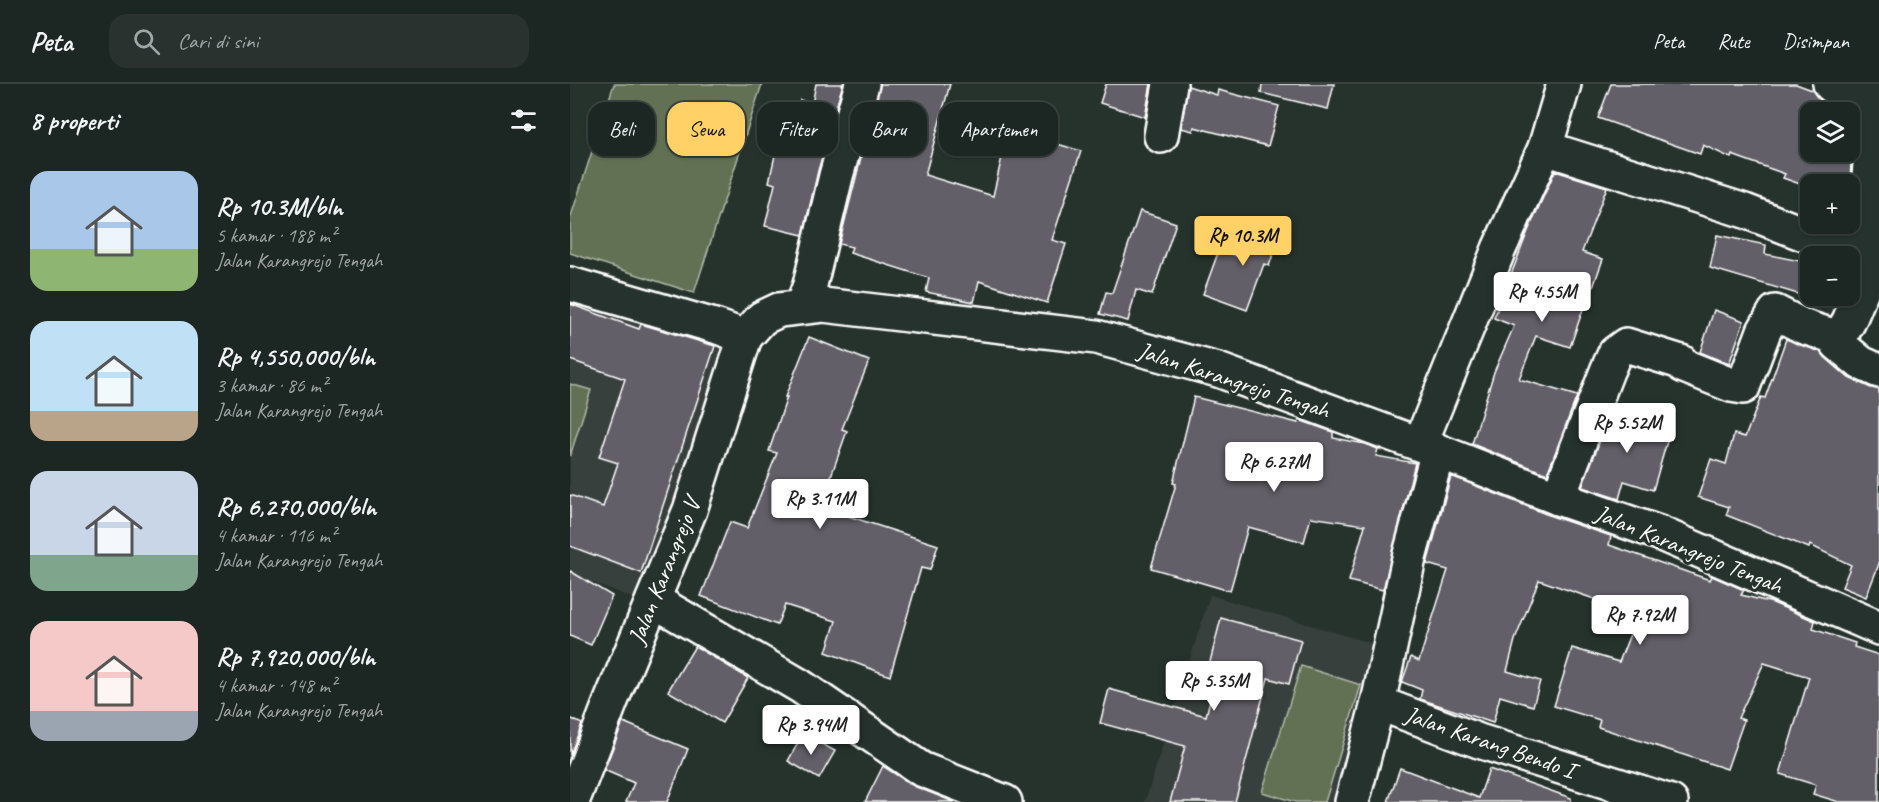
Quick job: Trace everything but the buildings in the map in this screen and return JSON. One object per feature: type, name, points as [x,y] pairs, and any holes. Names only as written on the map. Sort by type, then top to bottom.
[{"type":"street","points":[[802,306],[810,285],[836,176],[862,84]]},
{"type":"street","points":[[1161,136],[1170,84]]},
{"type":"street","points":[[1352,802],[1378,703],[1433,439],[1498,249],[1545,148],[1564,84]]},
{"type":"street","points":[[1545,148],[1745,211],[1845,250],[1857,241],[1866,211],[1873,131],[1867,116],[1830,84]]},
{"type":"street","points":[[1872,84],[1879,94]]},
{"type":"street","points":[[1879,213],[1875,270],[1838,344],[1860,363],[1879,371]]},
{"type":"street","points":[[570,284],[746,337]]},
{"type":"street","name":"Jalan Karangrejo Tengah","points":[[746,337],[762,318],[779,310],[823,305],[1096,337],[1218,370],[1433,439],[1558,498],[1659,533],[1879,628]]},
{"type":"street","points":[[1558,498],[1607,370],[1615,353],[1626,345],[1680,362],[1684,366],[1731,385],[1743,387],[1764,331],[1775,312],[1804,327],[1839,338]]},
{"type":"street","name":"Jalan Karangrejo V","points":[[573,790],[690,510],[746,337]]},
{"type":"street","points":[[653,600],[800,686],[921,769],[1005,802]]},
{"type":"street","name":"Jalan Karang Bendo I","points":[[1378,703],[1479,741],[1671,802]]},
{"type":"shaded area","points":[[570,293],[735,343],[640,601],[570,573]]},
{"type":"shaded area","points":[[1210,595],[1387,648],[1344,802],[1145,802]]},
{"type":"green space","points":[[614,84],[762,84],[745,136],[745,102],[667,102],[667,156],[739,156],[694,293],[570,253],[570,219],[591,156],[655,156],[655,102],[608,102]]},
{"type":"green space","points":[[570,384],[591,390],[570,456]]},
{"type":"green space","points":[[1301,666],[1361,685],[1325,802],[1295,802],[1262,792]]}]
